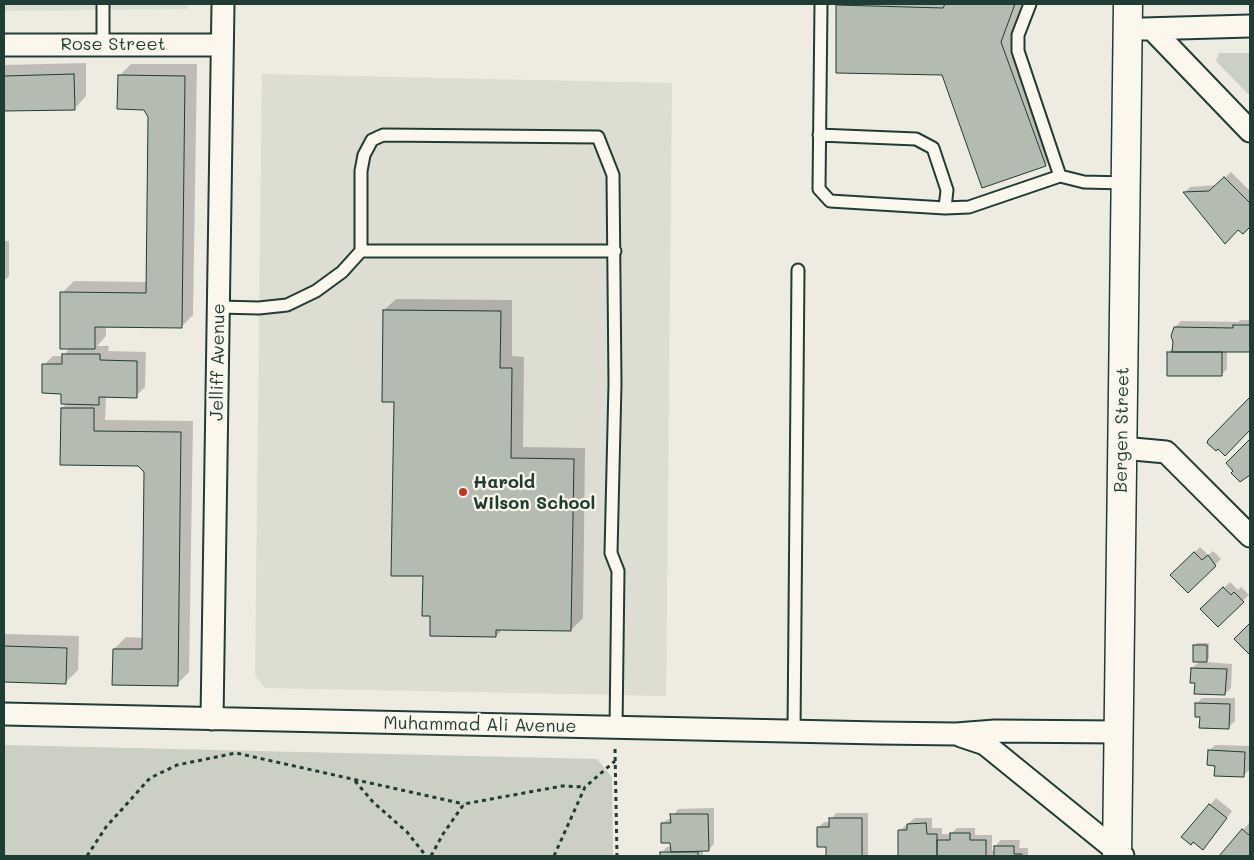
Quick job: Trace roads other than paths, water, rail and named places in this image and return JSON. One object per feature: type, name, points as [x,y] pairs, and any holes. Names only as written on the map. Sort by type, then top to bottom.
[{"type":"main road","name":"Bergen Street","points":[[1119,854],[1125,183],[1136,20]]},
{"type":"street","name":"Jelliff Avenue","points":[[212,720],[223,4]]},
{"type":"street","points":[[1136,20],[1250,26]]},
{"type":"street","points":[[1136,20],[1250,131]]},
{"type":"street","name":"Rose Street","points":[[4,45],[103,43],[222,45]]},
{"type":"street","points":[[1122,448],[1166,452],[1250,536]]},
{"type":"street","name":"Muhammad Ali Avenue","points":[[4,714],[212,720],[956,734],[996,731],[1119,732]]},
{"type":"street","name":"Muhammad Ali Avenue","points":[[956,734],[985,744],[1119,854]]},
{"type":"lane","points":[[102,4],[103,43]]},
{"type":"lane","points":[[821,4],[819,189],[830,201],[945,208],[969,207],[1060,176],[1084,182],[1125,183]]},
{"type":"lane","points":[[1030,4],[1018,35],[1018,51],[1060,176]]},
{"type":"lane","points":[[219,307],[259,308],[287,305],[316,291],[342,272],[361,251],[361,171],[364,154],[372,140],[383,135],[598,138],[613,175],[615,251],[611,554],[618,571],[616,728]]},
{"type":"lane","points":[[819,135],[916,139],[933,148],[947,190],[945,208]]},
{"type":"lane","points":[[361,251],[615,251]]},
{"type":"lane","points":[[794,731],[798,270]]},
{"type":"place","name":"Harold Wilson School","points":[[463,492]]}]
